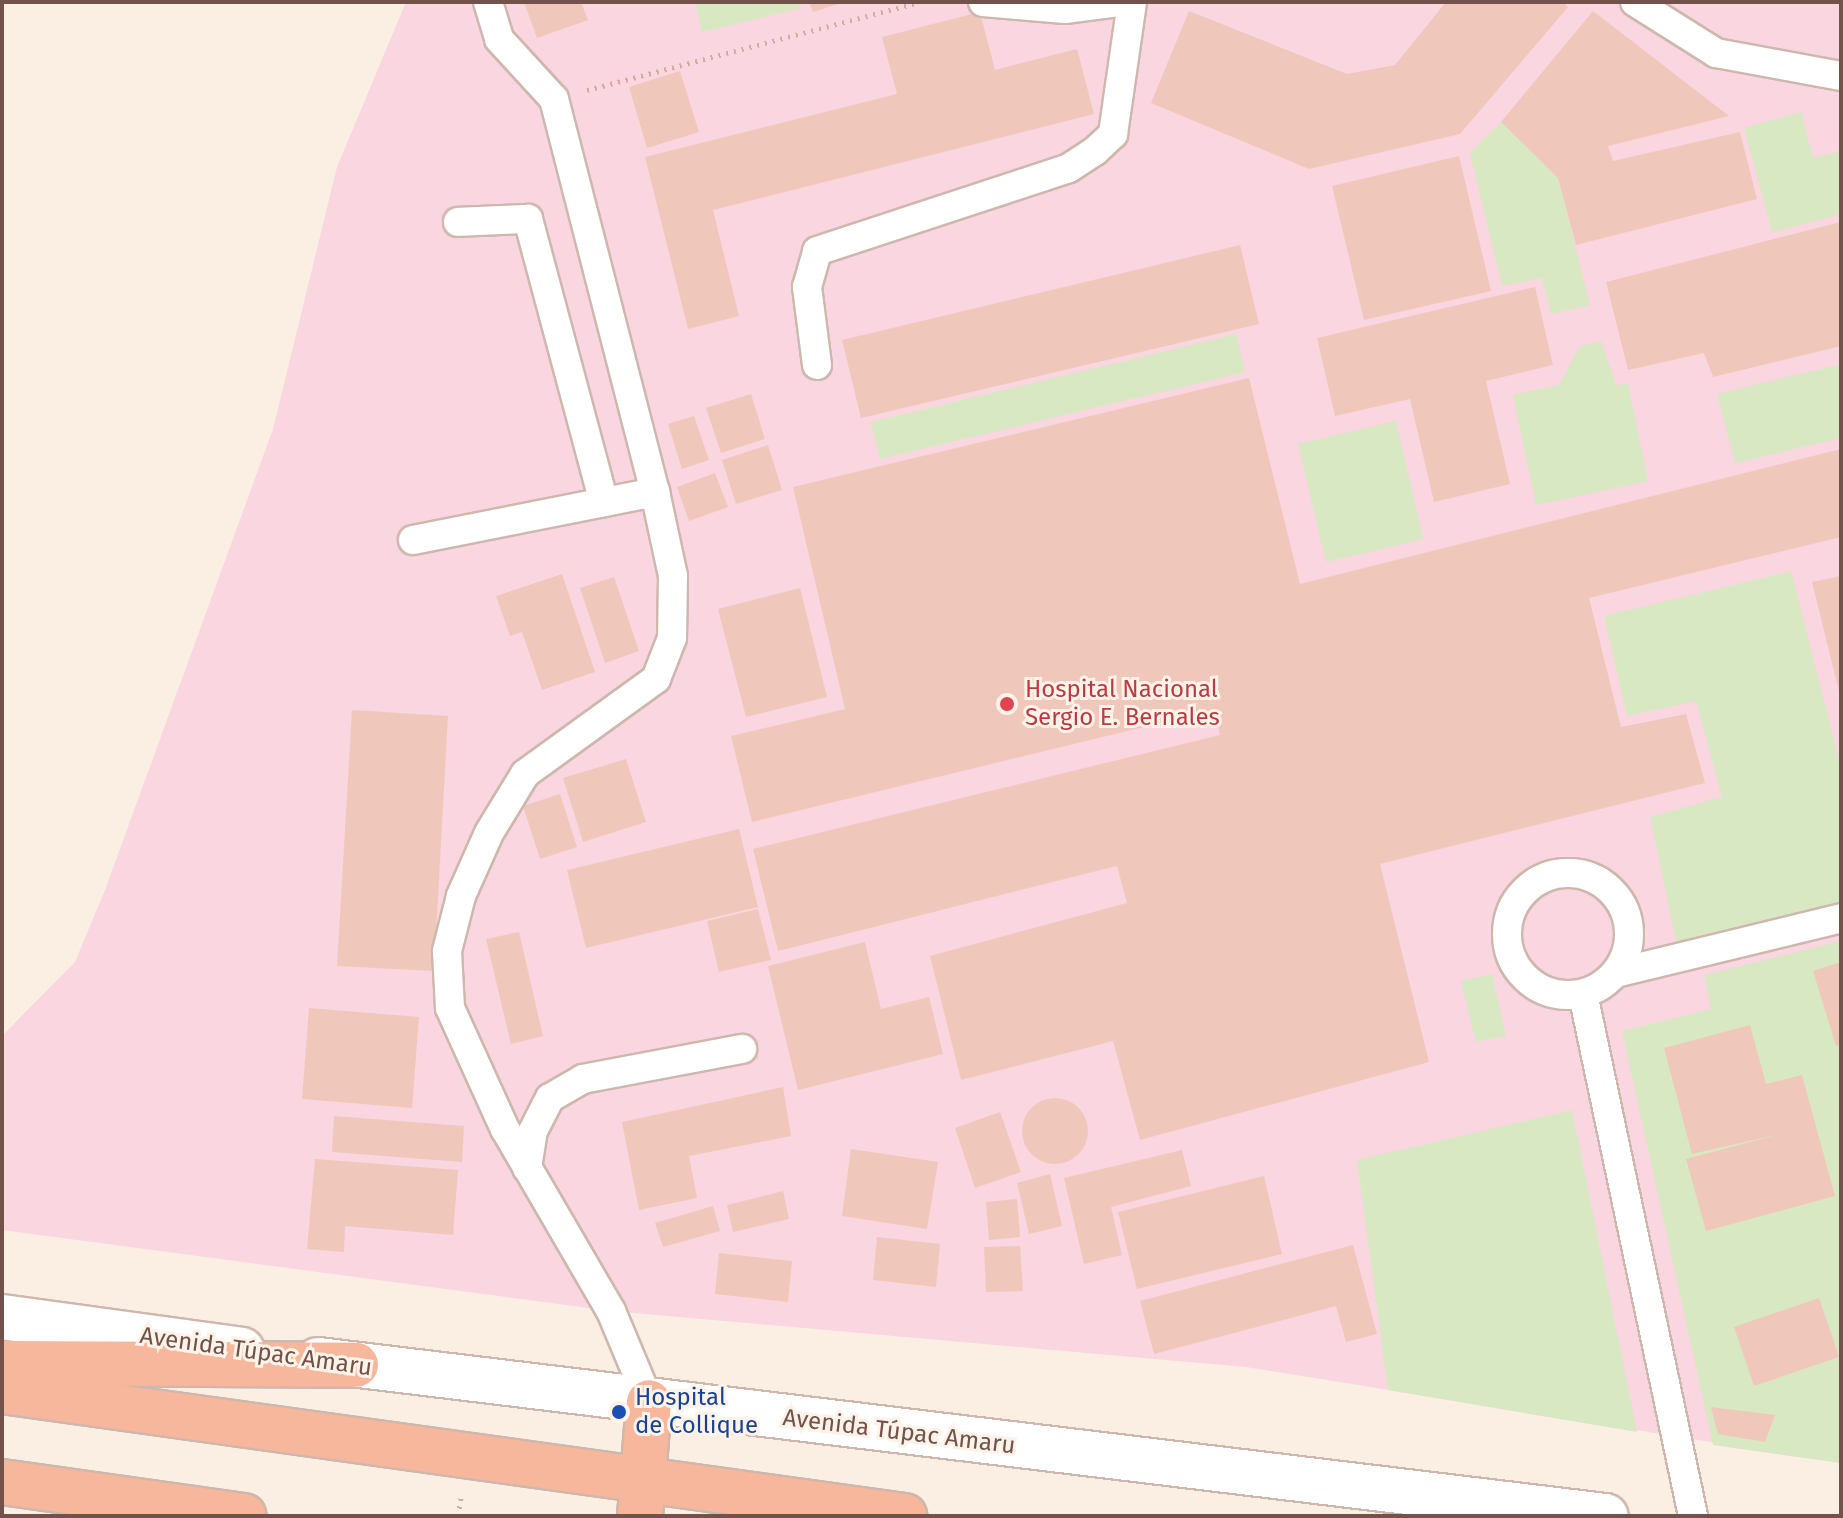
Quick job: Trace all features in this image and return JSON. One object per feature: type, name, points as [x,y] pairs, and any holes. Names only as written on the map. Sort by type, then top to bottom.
[{"type":"highway","points":[[2,1363],[356,1365]]},
{"type":"highway","points":[[2,1391],[642,1498],[904,1516]]},
{"type":"highway","points":[[642,1498],[649,1402]]},
{"type":"highway","points":[[2,1482],[244,1516]]},
{"type":"street","name":"Avenida Túpac Amaru","points":[[2,1317],[649,1402],[1606,1516]]},
{"type":"lane","points":[[488,2],[499,39],[554,99],[655,492],[673,576],[672,638],[656,679],[525,774],[489,833],[461,896],[447,951],[450,1008],[472,1066],[527,1168],[611,1311],[649,1402]]},
{"type":"lane","points":[[983,2],[1065,9],[1119,2]]},
{"type":"lane","points":[[817,365],[807,287],[817,251],[1069,168],[1095,151],[1113,134],[1132,2]]},
{"type":"lane","points":[[1635,2],[1716,53],[1841,76]]},
{"type":"lane","points":[[458,222],[528,219],[604,502]]},
{"type":"lane","points":[[413,540],[655,492]]},
{"type":"lane","points":[[1616,973],[1629,933],[1616,895],[1582,873],[1542,877],[1512,905],[1507,946],[1527,981],[1564,996],[1583,994],[1616,973],[1841,918]]},
{"type":"lane","points":[[1583,994],[1693,1516]]},
{"type":"lane","points":[[527,1168],[533,1131],[550,1098],[583,1079],[742,1049]]},
{"type":"path","points":[[554,99],[919,2]]},
{"type":"shaded area","name":"Hospital Nacional Sergio E. Bernales","points":[[406,2],[1841,2],[1841,1463],[1246,1367],[611,1311],[2,1230],[2,1036],[75,962],[105,890],[273,429],[337,167]]},
{"type":"green space","points":[[695,2],[800,2],[801,8],[702,32]]},
{"type":"green space","points":[[1801,112],[1813,158],[1841,151],[1841,214],[1772,232],[1744,128]]},
{"type":"green space","points":[[1501,122],[1558,178],[1590,305],[1551,314],[1542,278],[1502,286],[1470,153]]},
{"type":"green space","points":[[1236,334],[1245,372],[880,459],[871,422]]},
{"type":"green space","points":[[1601,341],[1616,385],[1628,384],[1648,481],[1536,505],[1513,395],[1559,385],[1580,346]]},
{"type":"green space","points":[[1841,364],[1841,438],[1735,463],[1717,394]]},
{"type":"green space","points":[[1396,421],[1423,539],[1326,562],[1298,444]]},
{"type":"green space","points":[[1791,571],[1841,768],[1841,905],[1677,945],[1650,817],[1722,797],[1696,701],[1627,716],[1604,616]]},
{"type":"green space","points":[[1841,941],[1841,1463],[1713,1445],[1622,1031],[1711,1009],[1704,975]]},
{"type":"green space","points":[[1492,974],[1506,1036],[1476,1042],[1461,981]]},
{"type":"green space","points":[[1572,1110],[1637,1432],[1388,1390],[1357,1160]]},
{"type":"building","points":[[524,2],[581,2],[588,20],[537,38]]},
{"type":"building","points":[[809,2],[841,2],[841,3],[813,12]]},
{"type":"building","points":[[1446,2],[1563,2],[1568,7],[1460,134],[1309,169],[1151,103],[1189,11],[1347,74],[1395,65]]},
{"type":"building","points":[[1593,11],[1729,116],[1608,146],[1613,161],[1740,132],[1757,199],[1576,245],[1558,178],[1501,122]]},
{"type":"building","points":[[980,12],[995,70],[1077,49],[1094,114],[713,210],[739,316],[688,329],[645,157],[897,94],[882,37]]},
{"type":"building","points":[[680,71],[699,132],[647,148],[629,87]]},
{"type":"building","points":[[1459,156],[1491,291],[1364,320],[1332,186]]},
{"type":"building","points":[[1841,222],[1841,346],[1713,377],[1704,353],[1628,370],[1606,282]]},
{"type":"building","points":[[1240,245],[1259,324],[861,418],[842,340]]},
{"type":"building","points":[[1535,287],[1553,365],[1486,381],[1510,484],[1434,502],[1410,399],[1335,416],[1317,338]]},
{"type":"building","points":[[1249,378],[1300,584],[1841,449],[1841,537],[1589,598],[1621,727],[1686,714],[1705,783],[1380,864],[1429,1062],[1140,1140],[1113,1041],[961,1080],[930,956],[1127,903],[1117,866],[778,951],[753,849],[1220,735],[1214,710],[752,822],[731,736],[845,709],[793,487]]},
{"type":"building","points":[[751,394],[765,439],[721,453],[706,408]]},
{"type":"building","points":[[694,416],[709,460],[682,469],[668,424]]},
{"type":"building","points":[[768,445],[782,490],[736,504],[722,460]]},
{"type":"building","points":[[715,473],[728,507],[689,521],[677,487]]},
{"type":"building","points":[[562,574],[595,672],[542,690],[522,632],[510,636],[496,596]]},
{"type":"building","points":[[1841,576],[1841,695],[1840,695],[1812,582]]},
{"type":"building","points":[[614,577],[639,651],[605,663],[580,588]]},
{"type":"building","points":[[800,588],[827,697],[746,717],[718,609]]},
{"type":"building","points":[[352,710],[448,716],[434,971],[337,966]]},
{"type":"building","points":[[626,759],[646,822],[583,842],[563,778]]},
{"type":"building","points":[[560,794],[577,847],[540,859],[523,806]]},
{"type":"building","points":[[739,829],[758,907],[586,948],[567,870]]},
{"type":"building","points":[[758,909],[771,960],[719,972],[707,921]]},
{"type":"building","points":[[519,932],[543,1036],[511,1044],[486,939]]},
{"type":"building","points":[[865,942],[881,1009],[929,997],[943,1054],[798,1090],[768,966]]},
{"type":"building","points":[[1841,962],[1841,1044],[1836,1046],[1813,971]]},
{"type":"building","points":[[309,1008],[419,1017],[412,1108],[302,1099]]},
{"type":"building","points":[[1750,1025],[1766,1084],[1802,1075],[1835,1196],[1706,1231],[1686,1159],[1780,1134],[1692,1154],[1664,1048]]},
{"type":"building","points":[[783,1087],[791,1136],[689,1156],[697,1198],[639,1210],[622,1122]]},
{"type":"building","points":[[1048,1098],[1062,1098],[1074,1103],[1083,1112],[1088,1131],[1086,1144],[1079,1155],[1062,1164],[1048,1164],[1036,1159],[1027,1150],[1022,1138],[1022,1124],[1027,1112],[1036,1103]]},
{"type":"building","points":[[1000,1112],[1021,1172],[975,1188],[955,1128]]},
{"type":"building","points":[[334,1116],[464,1126],[462,1162],[332,1152]]},
{"type":"building","points":[[851,1149],[938,1162],[927,1229],[842,1216]]},
{"type":"building","points":[[1182,1150],[1191,1186],[1111,1207],[1122,1255],[1084,1264],[1064,1178]]},
{"type":"building","points":[[315,1159],[458,1170],[453,1235],[345,1226],[344,1252],[307,1249]]},
{"type":"building","points":[[1050,1174],[1062,1226],[1029,1234],[1017,1183]]},
{"type":"building","points":[[1264,1176],[1282,1254],[1137,1289],[1118,1212]]},
{"type":"building","points":[[783,1191],[789,1219],[733,1232],[727,1205]]},
{"type":"building","points":[[1017,1199],[1020,1237],[989,1240],[986,1202]]},
{"type":"building","points":[[713,1206],[720,1231],[663,1247],[655,1223]]},
{"type":"building","points":[[877,1237],[940,1244],[936,1287],[873,1280]]},
{"type":"building","points":[[1353,1245],[1377,1334],[1346,1342],[1336,1306],[1154,1354],[1140,1301]]},
{"type":"building","points":[[1020,1246],[1023,1291],[986,1292],[984,1247]]},
{"type":"building","points":[[719,1253],[792,1261],[788,1302],[715,1294]]},
{"type":"building","points":[[1819,1298],[1839,1357],[1754,1386],[1734,1327]]},
{"type":"building","points":[[1711,1407],[1775,1415],[1765,1442],[1718,1434]]},
{"type":"place","name":"Hospital Nacional Sergio E. Bernales","points":[[1007,704]]},
{"type":"place","name":"Hospital de Collique","points":[[619,1412]]}]
